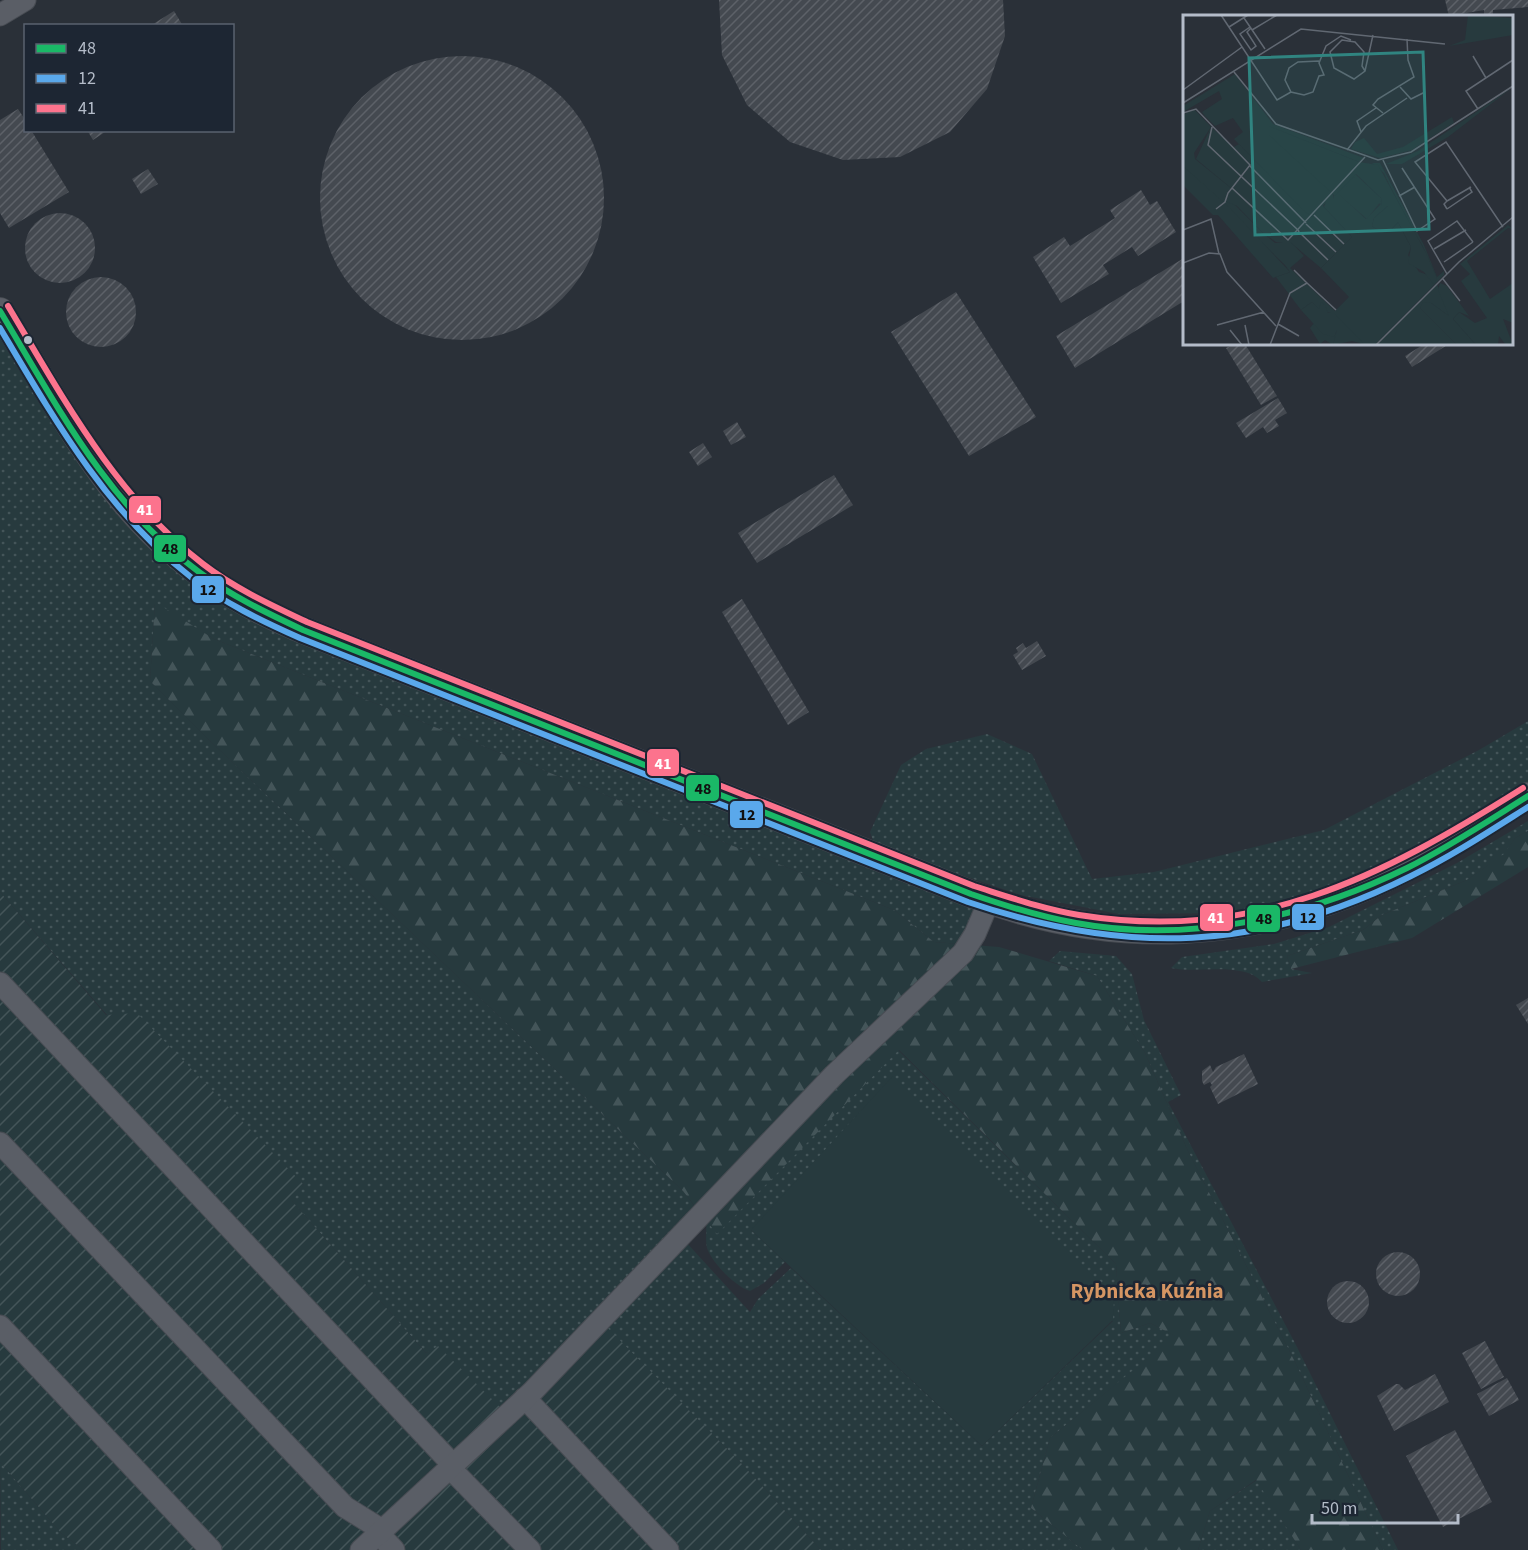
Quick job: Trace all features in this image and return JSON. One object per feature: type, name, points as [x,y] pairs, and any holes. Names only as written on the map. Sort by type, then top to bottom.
[{"type":"street","points":[[0,15],[25,0]]},
{"type":"street","points":[[0,311],[76,435],[124,505],[186,565],[243,602],[303,630],[989,901],[1062,922],[1104,929],[1181,931],[1238,925],[1308,909],[1391,876],[1528,796]]},
{"type":"street","points":[[361,1550],[525,1398],[834,1075],[963,953],[975,934],[989,901]]},
{"type":"street","points":[[0,983],[530,1550]]},
{"type":"street","points":[[0,1143],[339,1502],[380,1531],[393,1550]]},
{"type":"street","points":[[0,1326],[211,1550]]},
{"type":"street","points":[[525,1398],[668,1550]]},
{"type":"green space","points":[[0,332],[104,496],[133,531],[164,558],[738,812],[976,910],[960,944],[934,942],[894,910],[214,639],[155,603],[150,681],[208,739],[683,1191],[700,1213],[503,1411],[438,1347],[426,1353],[291,1200],[304,1185],[107,1015],[0,892]]},
{"type":"green space","points":[[155,602],[214,639],[894,910],[934,942],[999,947],[1097,976],[1145,1053],[1187,1149],[1295,1362],[1383,1550],[1301,1550],[1256,1480],[1210,1511],[1198,1550],[1083,1550],[1031,1508],[1050,1438],[1175,1336],[1150,1323],[1121,1333],[1116,1264],[899,1050],[717,1234],[683,1191],[208,739],[150,681]]},
{"type":"green space","points":[[1528,721],[1528,786],[1400,857],[1325,889],[1230,913],[1119,914],[1021,895],[875,846],[870,832],[901,765],[926,749],[987,734],[1032,754],[1092,879],[1154,872],[1324,830],[1479,750]]},
{"type":"green space","points":[[1528,821],[1528,831],[1515,838],[1505,854],[1467,880],[1382,915],[1363,930],[1287,956],[1291,969],[1312,973],[1262,982],[1244,972],[1232,970],[1171,968],[1182,957],[1274,944],[1329,927],[1457,863]]},
{"type":"green space","points":[[1528,831],[1528,867],[1412,938],[1291,969],[1287,956],[1363,930],[1382,915],[1467,880],[1504,854],[1515,838]]},
{"type":"green space","points":[[0,892],[106,1015],[137,1013],[304,1185],[292,1201],[426,1353],[438,1346],[503,1410],[594,1314],[740,1462],[821,1550],[84,1550],[61,1533],[0,1462]]},
{"type":"green space","points":[[1060,951],[1116,956],[1132,974],[1144,1020],[1181,1095],[1168,1102],[1295,1343],[1398,1550],[1383,1550],[1295,1362],[1187,1149],[1145,1053],[1097,976],[1049,961]]},
{"type":"green space","points":[[898,1050],[1116,1264],[1121,1333],[1150,1323],[1176,1336],[1050,1438],[1031,1508],[1083,1550],[821,1550],[740,1462],[608,1329],[610,1319],[685,1241],[750,1312],[758,1299],[791,1268],[982,1446],[1113,1321],[751,1230],[785,1262],[764,1283],[750,1291],[738,1285],[719,1267],[707,1248],[706,1220],[717,1233]]},
{"type":"green space","points":[[893,1076],[1114,1297],[1113,1320],[982,1446],[751,1230]]},
{"type":"green space","points":[[0,1462],[61,1533],[84,1550],[1,1550]]},
{"type":"green space","points":[[1257,1480],[1301,1550],[1198,1550],[1210,1511]]},
{"type":"building","points":[[719,0],[1003,0],[1005,36],[987,89],[950,132],[900,157],[843,160],[790,142],[747,105],[722,55]]},
{"type":"building","points":[[1445,0],[1528,0],[1528,7],[1493,10],[1493,15],[1484,15],[1484,10],[1449,15]]},
{"type":"building","points":[[174,11],[182,24],[153,24]]},
{"type":"building","points":[[476,56],[517,66],[541,80],[563,97],[580,119],[594,143],[602,170],[604,198],[602,226],[594,253],[580,277],[563,299],[541,316],[517,330],[490,338],[448,340],[407,330],[383,316],[361,299],[344,277],[330,253],[322,226],[320,184],[330,143],[344,119],[361,97],[383,80],[407,66],[434,58]]},
{"type":"building","points":[[18,109],[24,118],[24,132],[32,132],[69,192],[9,228],[0,213],[0,120]]},
{"type":"building","points":[[88,132],[105,132],[93,140]]},
{"type":"building","points":[[148,169],[158,184],[141,194],[132,179]]},
{"type":"building","points":[[1141,190],[1150,205],[1157,201],[1176,232],[1138,256],[1132,247],[1103,265],[1109,274],[1061,303],[1033,257],[1064,237],[1070,246],[1115,218],[1110,210]]},
{"type":"building","points":[[60,213],[73,216],[85,223],[92,235],[95,248],[92,261],[85,273],[73,280],[60,283],[47,280],[35,273],[28,261],[25,248],[28,235],[35,223],[47,216]]},
{"type":"building","points":[[1183,259],[1183,302],[1075,368],[1056,336]]},
{"type":"building","points":[[101,277],[114,280],[126,287],[133,299],[136,312],[133,325],[126,337],[114,344],[101,347],[88,344],[76,337],[69,325],[66,312],[69,299],[76,287],[88,280]]},
{"type":"building","points":[[956,292],[1036,417],[969,456],[891,332]]},
{"type":"building","points":[[1233,345],[1246,345],[1277,396],[1261,405],[1226,348]]},
{"type":"building","points":[[1447,345],[1412,367],[1405,356],[1421,346]]},
{"type":"building","points":[[1278,398],[1287,413],[1275,420],[1279,426],[1267,433],[1263,427],[1246,438],[1236,423]]},
{"type":"building","points":[[737,422],[746,437],[731,445],[723,431]]},
{"type":"building","points":[[703,443],[712,457],[698,466],[689,452]]},
{"type":"building","points":[[834,475],[853,505],[757,563],[738,533]]},
{"type":"building","points":[[742,599],[809,712],[788,725],[722,612]]},
{"type":"building","points":[[1037,641],[1046,656],[1022,670],[1013,655],[1018,652],[1016,648],[1023,643],[1026,648]]},
{"type":"building","points":[[1528,998],[1528,1024],[1516,1005]]},
{"type":"building","points":[[1244,1054],[1258,1084],[1218,1104],[1210,1082],[1204,1085],[1202,1081],[1202,1071],[1210,1065],[1213,1072],[1216,1067]]},
{"type":"building","points":[[1398,1252],[1413,1259],[1420,1274],[1413,1289],[1398,1296],[1383,1289],[1376,1274],[1383,1259]]},
{"type":"building","points":[[1348,1281],[1356,1282],[1363,1287],[1368,1294],[1368,1310],[1363,1317],[1356,1322],[1348,1323],[1340,1322],[1333,1317],[1328,1310],[1327,1302],[1328,1294],[1333,1287],[1340,1282]]},
{"type":"building","points":[[1485,1341],[1504,1377],[1481,1389],[1462,1353]]},
{"type":"building","points":[[1435,1374],[1449,1402],[1394,1431],[1377,1396],[1396,1384],[1405,1390]]},
{"type":"building","points":[[1507,1378],[1519,1400],[1489,1416],[1477,1394]]},
{"type":"building","points":[[1455,1430],[1492,1502],[1443,1527],[1406,1456]]},
{"type":"transit line","name":"41","points":[[8,306],[49,376],[118,477],[172,537],[215,573],[266,603],[307,622],[974,886],[1039,906],[1079,915],[1142,921],[1202,920],[1259,911],[1313,896],[1366,875],[1418,850],[1523,788]]},
{"type":"transit line","name":"48","points":[[0,311],[64,417],[111,485],[167,546],[211,581],[236,596],[303,630],[997,903],[1063,921],[1118,929],[1203,928],[1246,922],[1328,901],[1368,886],[1438,851],[1528,796]]},
{"type":"transit line","name":"12","points":[[0,328],[62,430],[108,494],[162,552],[192,578],[230,603],[300,638],[968,902],[1026,920],[1083,931],[1138,938],[1192,938],[1246,932],[1300,920],[1355,901],[1441,860],[1528,807]]},
{"type":"district","name":"Rybnicka Kuźnia","points":[[1147,1291]]}]
